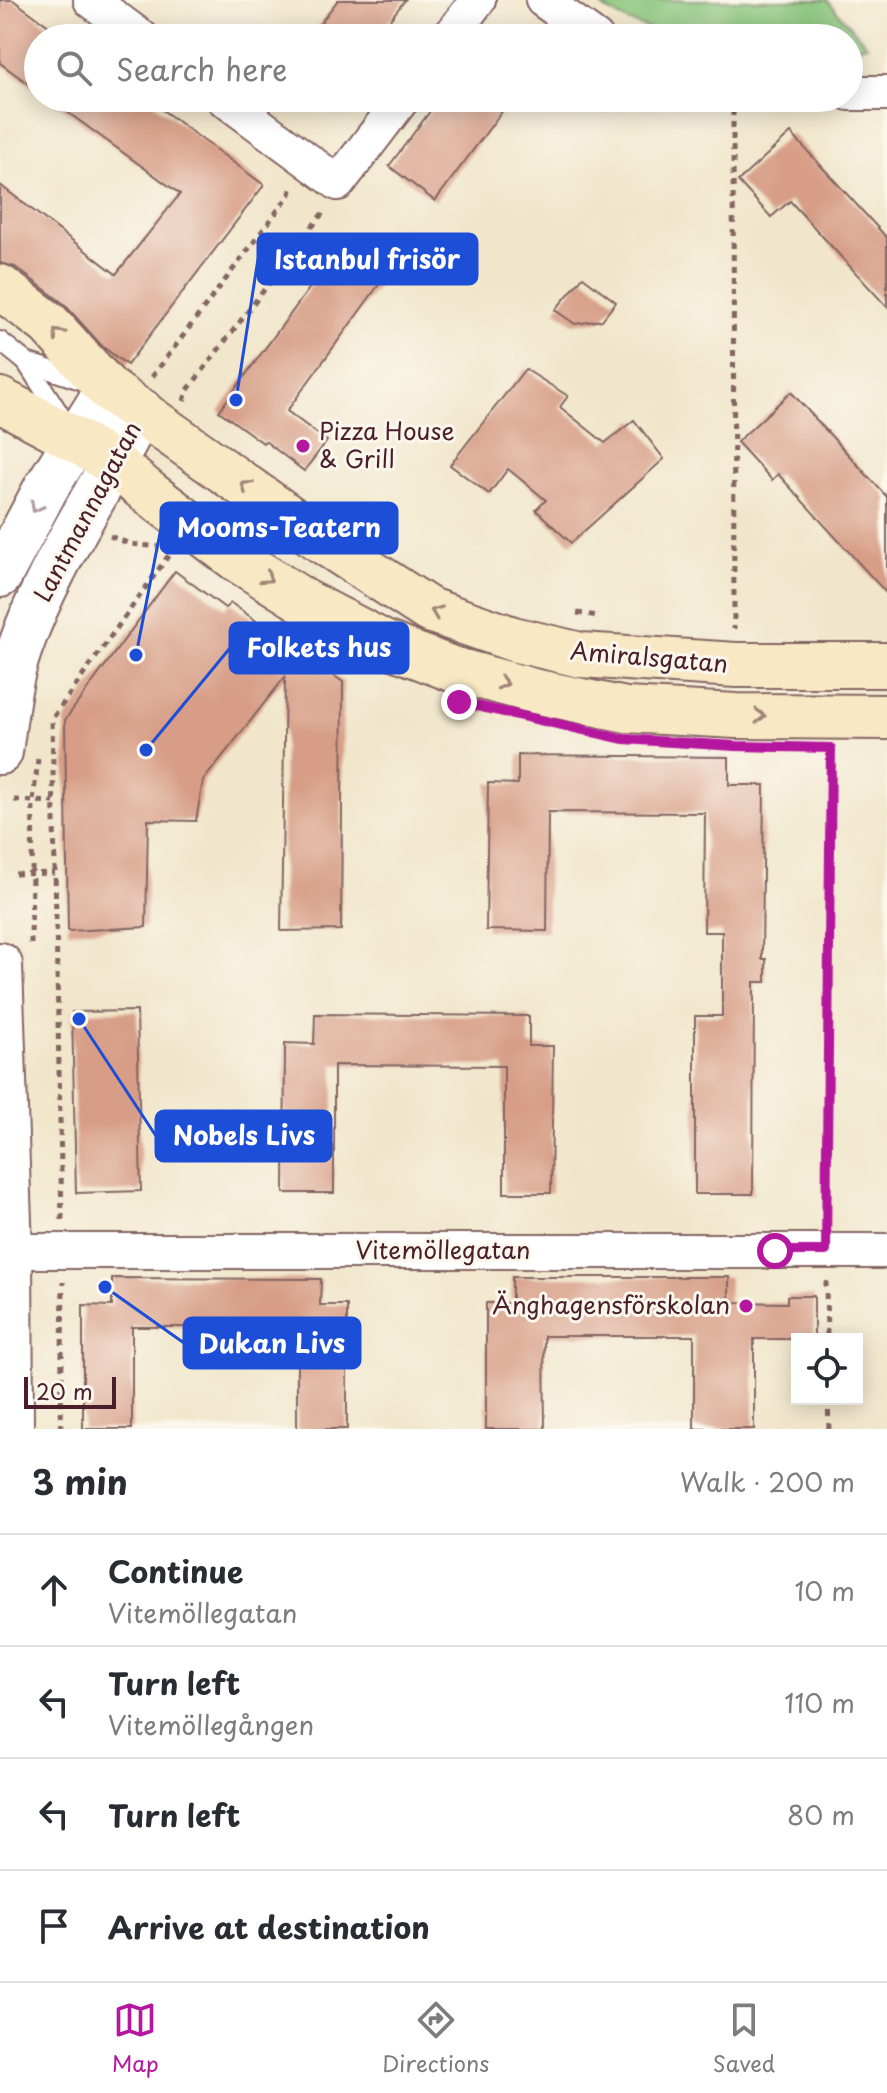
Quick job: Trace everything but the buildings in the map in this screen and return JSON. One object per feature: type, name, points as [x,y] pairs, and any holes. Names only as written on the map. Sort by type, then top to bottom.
[{"type":"main road","name":"Amiralsgatan","points":[[0,287],[132,395],[321,540],[429,610],[513,639],[581,655],[736,665],[887,665]]},
{"type":"main road","name":"Amiralsgatan","points":[[0,400],[114,464],[238,560],[305,602],[384,643],[452,669],[533,691],[626,710],[736,716],[887,717]]},
{"type":"street","points":[[91,0],[123,24]]},
{"type":"street","points":[[460,24],[478,0]]},
{"type":"street","points":[[543,0],[576,24]]},
{"type":"street","points":[[863,93],[887,93]]},
{"type":"street","points":[[242,112],[338,183],[392,112]]},
{"type":"street","name":"Lantmannagatan","points":[[0,575],[46,488],[76,440],[132,395]]},
{"type":"street","name":"Lantmannagatan","points":[[19,755],[7,700],[19,648],[82,515],[114,464],[132,395]]},
{"type":"street","points":[[11,1429],[5,1251],[16,960]]},
{"type":"street","name":"Vitemöllegatan","points":[[5,1251],[887,1251]]},
{"type":"lane","points":[[0,341],[26,362],[76,440]]},
{"type":"lane","points":[[26,362],[132,395]]},
{"type":"path","points":[[719,631],[734,633],[733,112]]},
{"type":"path","points":[[132,395],[290,194],[299,154]]},
{"type":"path","points":[[183,402],[187,391],[337,194],[338,183]]},
{"type":"path","points":[[104,545],[110,536],[119,531]]},
{"type":"path","points":[[61,1429],[63,1250],[52,719],[174,548]]},
{"type":"path","points":[[572,612],[602,616]]},
{"type":"path","points":[[827,1333],[831,748]]},
{"type":"path","points":[[16,960],[32,873],[33,801],[19,755]]},
{"type":"path","points":[[14,800],[54,802]]},
{"type":"path","points":[[15,874],[55,873]]},
{"type":"path","points":[[828,1405],[829,1429]]},
{"type":"green space","points":[[593,0],[827,0],[848,24],[635,24]]},
{"type":"place","name":"Istanbul frisör","points":[[236,400]]},
{"type":"place","name":"Pizza House & Grill","points":[[303,446]]},
{"type":"place","name":"Mooms-Teatern","points":[[136,655]]},
{"type":"place","name":"Folkets hus","points":[[146,750]]},
{"type":"place","name":"Nobels Livs","points":[[79,1019]]},
{"type":"place","name":"Dukan Livs","points":[[105,1287]]},
{"type":"place","name":"Änghagensförskolan","points":[[746,1306]]},
{"type":"route","points":[[459,702],[624,739],[831,748],[826,1251],[775,1251]]}]
